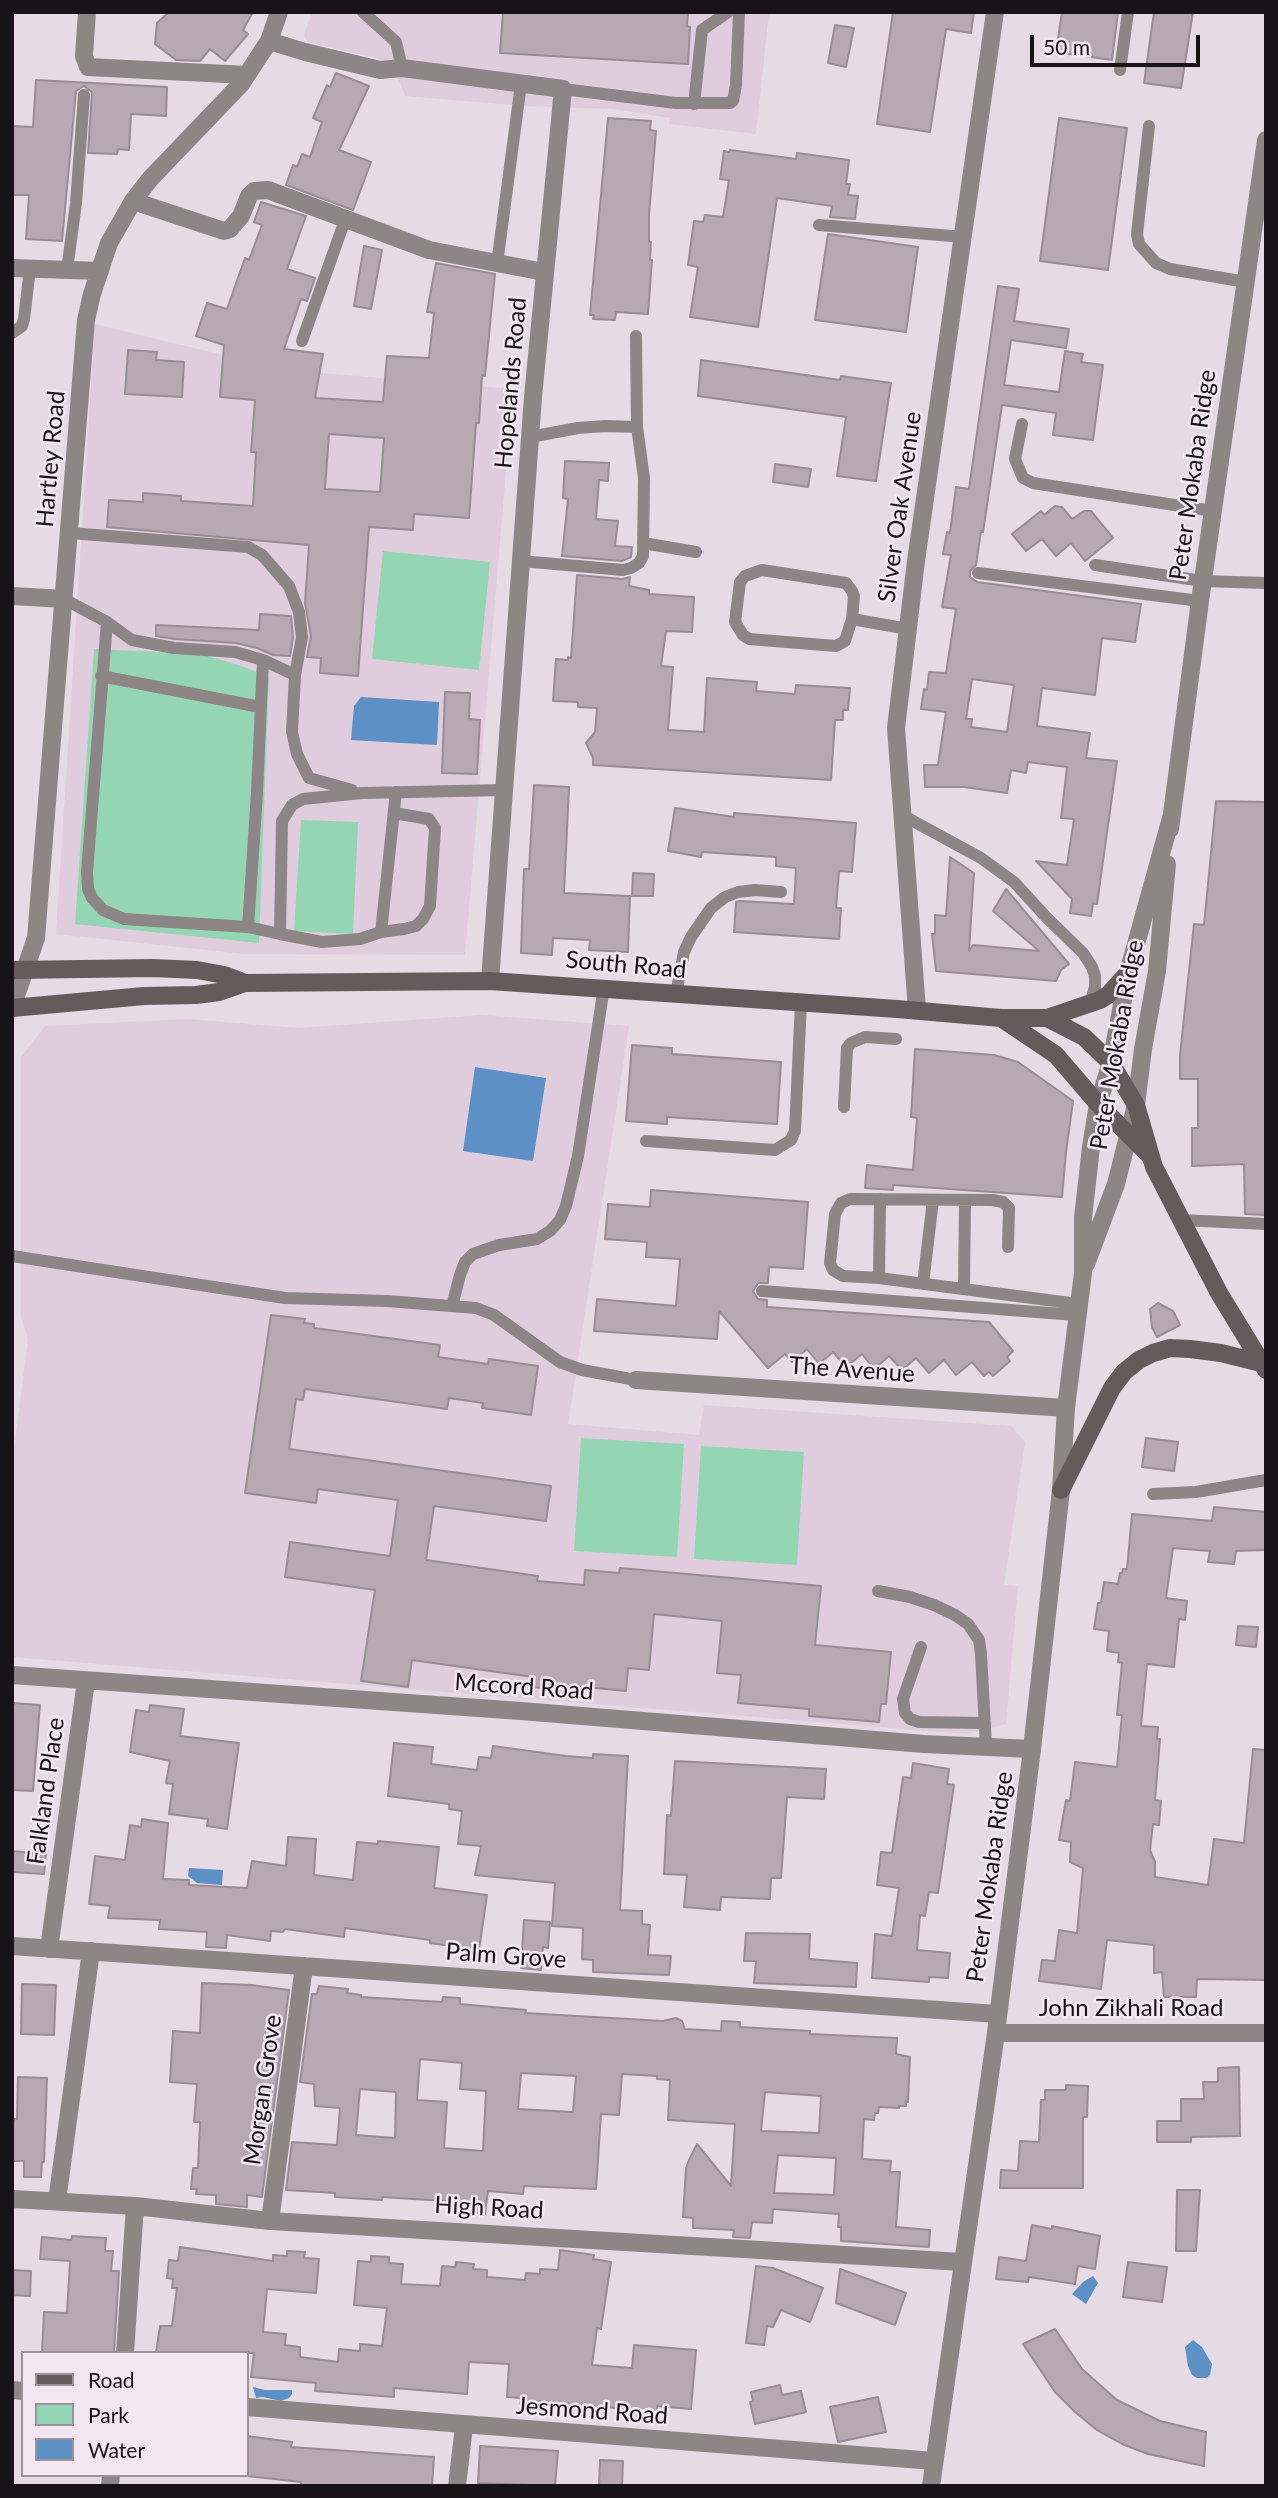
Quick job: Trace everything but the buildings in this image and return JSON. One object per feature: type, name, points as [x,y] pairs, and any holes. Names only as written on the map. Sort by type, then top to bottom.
[{"type":"main road","name":"South Road","points":[[19,970],[197,970],[224,975],[245,983]]},
{"type":"main road","points":[[1047,1018],[1108,995],[1128,973]]},
{"type":"main road","name":"South Road","points":[[12,1007],[196,995],[219,992],[245,983],[490,981],[604,987],[1002,1018],[1047,1018],[1084,1037],[1111,1063],[1136,1105],[1149,1155]]},
{"type":"main road","name":"South Road","points":[[1002,1018],[1056,1055],[1098,1104],[1149,1155]]},
{"type":"main road","points":[[1149,1155],[1219,1293],[1264,1367]]},
{"type":"main road","points":[[1061,1490],[1112,1388],[1124,1372],[1139,1360],[1170,1348],[1189,1349],[1221,1353],[1264,1367]]},
{"type":"street","points":[[87,12],[84,56],[88,67],[247,75]]},
{"type":"street","name":"Hartley Road","points":[[12,1007],[19,970],[36,937],[86,320],[109,243],[133,201],[150,179],[247,75],[269,41],[279,12]]},
{"type":"street","name":"Silver Oak Avenue","points":[[917,1010],[896,728],[995,12]]},
{"type":"street","points":[[269,41],[380,70],[402,68],[563,89]]},
{"type":"street","name":"Hopelands Road","points":[[490,981],[530,437],[563,89]]},
{"type":"street","name":"Peter Mokaba Ridge","points":[[1083,1273],[1116,1184],[1136,1105],[1157,971],[1171,818],[1199,601],[1266,140]]},
{"type":"street","points":[[133,201],[224,231],[230,229],[241,216],[249,196],[254,191],[268,190],[429,250],[544,272]]},
{"type":"street","points":[[21,268],[100,271]]},
{"type":"street","points":[[12,596],[64,599]]},
{"type":"street","name":"Peter Mokaba Ridge","points":[[931,2486],[996,2033],[1032,1749],[1061,1490],[1066,1408],[1083,1273],[1083,1218],[1098,1104],[1111,1063],[1128,973],[1171,818]]},
{"type":"street","name":"The Avenue","points":[[636,1380],[1066,1408]]},
{"type":"street","name":"Mccord Road","points":[[12,1675],[521,1711],[924,1744],[1032,1749]]},
{"type":"street","name":"Falkland Place","points":[[49,1949],[86,1681]]},
{"type":"street","name":"Palm Grove","points":[[12,1945],[997,2014]]},
{"type":"street","points":[[57,2201],[92,1951]]},
{"type":"street","name":"Morgan Grove","points":[[270,2221],[304,1966]]},
{"type":"street","name":"John Zikhali Road","points":[[996,2033],[1266,2032]]},
{"type":"street","name":"High Road","points":[[12,2199],[135,2206],[270,2221],[962,2262]]},
{"type":"street","points":[[125,2351],[135,2206]]},
{"type":"street","name":"Jesmond Road","points":[[248,2407],[934,2461]]},
{"type":"street","points":[[457,2486],[464,2426]]},
{"type":"lane","points":[[363,12],[396,42],[402,68]]},
{"type":"lane","points":[[694,104],[702,30],[728,12]]},
{"type":"lane","points":[[563,89],[724,105],[733,101],[736,85],[739,12]]},
{"type":"lane","points":[[1119,69],[1128,12]]},
{"type":"lane","points":[[497,264],[522,84]]},
{"type":"lane","points":[[67,270],[76,203],[84,95]]},
{"type":"lane","points":[[1149,126],[1137,234],[1139,244],[1156,263],[1170,269],[1246,282]]},
{"type":"lane","points":[[302,341],[345,220]]},
{"type":"lane","points":[[819,225],[964,237]]},
{"type":"lane","points":[[12,333],[22,326],[24,319],[21,268]]},
{"type":"lane","points":[[521,561],[622,570],[639,563],[643,556],[644,478],[636,428],[636,336]]},
{"type":"lane","points":[[1023,424],[1015,459],[1023,478],[1033,483],[1213,511]]},
{"type":"lane","points":[[530,437],[605,426],[636,428]]},
{"type":"lane","points":[[70,533],[248,547],[262,555],[289,586],[299,612],[302,637],[295,675],[292,732],[297,754],[309,778],[362,793]]},
{"type":"lane","points":[[643,542],[696,552]]},
{"type":"lane","points":[[1095,565],[1203,581],[1266,583]]},
{"type":"lane","points":[[762,570],[846,583],[854,596],[852,619],[847,637],[836,646],[750,639],[743,635],[735,622],[740,582],[745,576],[762,570]]},
{"type":"lane","points":[[978,573],[1199,601]]},
{"type":"lane","points":[[64,599],[107,622],[132,640],[146,645],[235,652],[263,660],[295,675]]},
{"type":"lane","points":[[852,619],[908,629]]},
{"type":"lane","points":[[107,622],[87,872],[88,890],[103,910],[124,919],[248,927],[322,942],[360,939],[416,926],[424,919],[430,906],[435,828],[429,819],[394,813]]},
{"type":"lane","points":[[248,927],[263,660]]},
{"type":"lane","points":[[101,676],[260,707]]},
{"type":"lane","points":[[280,934],[282,821],[292,805],[303,799],[362,793],[504,790]]},
{"type":"lane","points":[[381,932],[396,792]]},
{"type":"lane","points":[[902,815],[981,858],[1014,882],[1083,953],[1092,967],[1095,987],[1090,1004]]},
{"type":"lane","points":[[676,994],[684,952],[711,908],[725,897],[738,892],[781,892]]},
{"type":"lane","points":[[452,1306],[465,1262],[473,1254],[499,1245],[537,1239],[550,1231],[560,1220],[570,1193],[578,1156],[604,987]]},
{"type":"lane","points":[[646,1141],[775,1150],[791,1140],[795,1131],[802,1002]]},
{"type":"lane","points":[[844,1107],[847,1048],[857,1038],[896,1039]]},
{"type":"lane","points":[[1008,1247],[1009,1208],[1003,1202],[850,1199],[841,1203],[835,1214],[830,1263],[833,1270],[843,1276],[964,1289],[1077,1310]]},
{"type":"lane","points":[[879,1278],[880,1199]]},
{"type":"lane","points":[[923,1284],[933,1200]]},
{"type":"lane","points":[[964,1289],[965,1200]]},
{"type":"lane","points":[[1181,1220],[1266,1224]]},
{"type":"lane","points":[[12,1256],[285,1298],[477,1308],[494,1315],[561,1362],[582,1370],[636,1380]]},
{"type":"lane","points":[[762,1291],[1077,1310]]},
{"type":"lane","points":[[1153,1494],[1196,1492],[1266,1480]]},
{"type":"lane","points":[[878,1591],[934,1605],[968,1624],[979,1640],[986,1746]]},
{"type":"lane","points":[[921,1647],[903,1699],[905,1713],[910,1719],[919,1722],[985,1723]]},
{"type":"shaded area","points":[[312,12],[769,12],[756,134],[669,124],[670,118],[613,109],[524,106],[405,96],[392,62],[308,42],[304,35]]},
{"type":"shaded area","points":[[95,324],[285,370],[513,389],[465,955],[244,954],[56,934]]},
{"type":"shaded area","points":[[482,1015],[629,1026],[568,1424],[699,1435],[704,1405],[1011,1426],[1025,1442],[1004,1585],[1018,1586],[1006,1724],[966,1734],[12,1657],[12,1466],[28,1339],[21,1317],[21,1057],[45,1026],[188,1019],[298,1028]]},
{"type":"green space","points":[[383,551],[490,562],[479,670],[372,659]]},
{"type":"green space","points":[[94,649],[200,654],[269,677],[259,943],[75,924]]},
{"type":"green space","points":[[301,820],[358,822],[353,934],[294,931]]},
{"type":"green space","points":[[581,1438],[684,1444],[677,1557],[574,1551]]},
{"type":"green space","points":[[701,1446],[804,1452],[797,1565],[694,1559]]},
{"type":"water","points":[[361,697],[439,702],[437,745],[351,740],[354,706]]},
{"type":"water","points":[[475,1067],[546,1078],[533,1161],[463,1151]]},
{"type":"water","points":[[189,1868],[223,1870],[222,1885],[197,1883],[188,1876]]},
{"type":"water","points":[[1093,2276],[1098,2283],[1086,2304],[1072,2294]]},
{"type":"water","points":[[1193,2340],[1202,2347],[1212,2364],[1210,2375],[1206,2378],[1192,2375],[1188,2366],[1185,2347]]},
{"type":"water","points":[[253,2387],[292,2390],[292,2394],[281,2401],[256,2398]]}]
